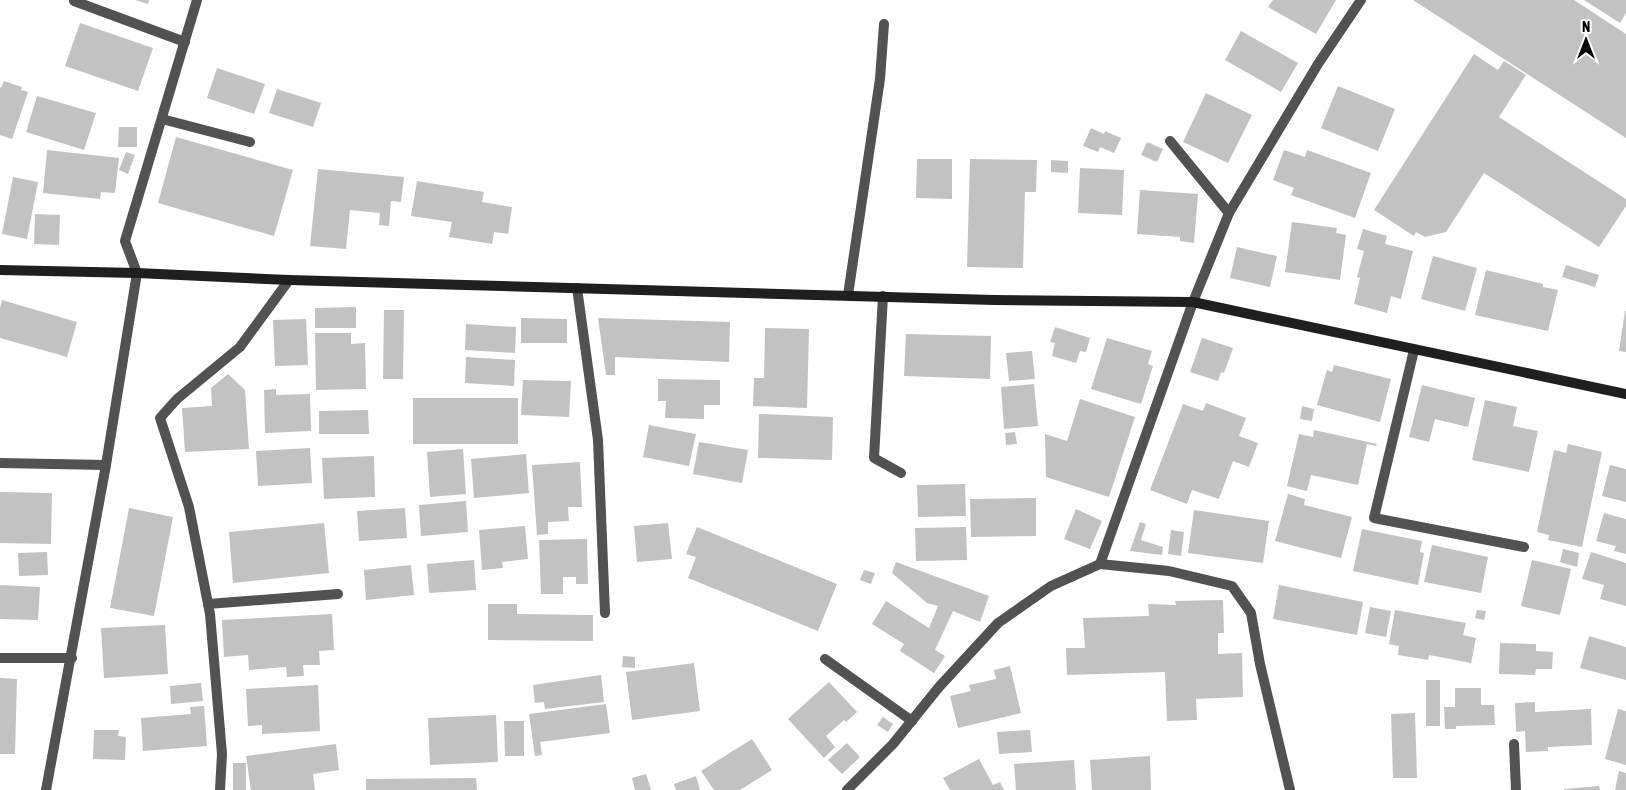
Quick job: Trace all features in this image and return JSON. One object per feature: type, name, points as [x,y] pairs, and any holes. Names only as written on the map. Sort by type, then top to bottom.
[{"type":"street","points":[[46,790],[72,658],[106,465],[137,273],[125,241],[197,0]]},
{"type":"street","points":[[1100,564],[1193,302],[1229,213],[1318,64],[1361,0]]},
{"type":"street","points":[[74,1],[185,42]]},
{"type":"street","points":[[848,295],[880,79],[884,24]]},
{"type":"street","points":[[162,119],[250,142]]},
{"type":"street","points":[[1170,140],[1229,213]]},
{"type":"street","points":[[0,270],[577,288],[1193,302],[1626,394]]},
{"type":"street","points":[[220,790],[222,754],[208,604],[189,507],[160,418],[177,399],[240,347],[289,280]]},
{"type":"street","points":[[577,288],[598,440],[605,613]]},
{"type":"street","points":[[883,296],[874,458],[901,473]]},
{"type":"street","points":[[1414,350],[1374,518],[1524,547]]},
{"type":"street","points":[[0,463],[106,465]]},
{"type":"street","points":[[847,790],[894,744],[939,687],[998,623],[1051,586],[1100,564],[1169,571],[1232,586],[1251,613],[1260,664],[1290,790]]},
{"type":"street","points":[[208,604],[338,594]]},
{"type":"street","points":[[0,658],[72,658]]},
{"type":"street","points":[[825,660],[912,721]]},
{"type":"street","points":[[1514,744],[1516,790]]},
{"type":"building","points":[[135,0],[149,0],[148,4]]},
{"type":"building","points":[[1273,0],[1336,0],[1316,34],[1268,7]]},
{"type":"building","points":[[1413,0],[1574,0],[1626,34],[1626,138]]},
{"type":"building","points":[[1584,0],[1626,0],[1626,13],[1620,23]]},
{"type":"building","points":[[80,23],[153,48],[138,91],[65,66]]},
{"type":"building","points":[[1241,31],[1298,63],[1281,92],[1225,60]]},
{"type":"building","points":[[1474,54],[1498,70],[1504,61],[1526,75],[1499,117],[1626,199],[1626,206],[1599,247],[1484,173],[1446,232],[1425,237],[1416,232],[1414,236],[1374,210]]},
{"type":"building","points":[[217,68],[265,84],[254,114],[207,98]]},
{"type":"building","points":[[4,81],[22,87],[21,90],[28,92],[12,139],[0,135],[0,87]]},
{"type":"building","points":[[1338,86],[1395,109],[1378,151],[1321,128]]},
{"type":"building","points":[[277,89],[321,103],[313,127],[269,113]]},
{"type":"building","points":[[1206,93],[1252,115],[1228,163],[1183,142]]},
{"type":"building","points":[[37,96],[96,113],[84,150],[26,132]]},
{"type":"building","points":[[119,127],[137,127],[137,147],[118,147]]},
{"type":"building","points":[[1091,128],[1104,134],[1105,131],[1121,138],[1114,153],[1100,147],[1098,152],[1083,146]]},
{"type":"building","points":[[176,137],[293,170],[274,236],[158,203]]},
{"type":"building","points":[[1147,142],[1163,149],[1157,162],[1141,155]]},
{"type":"building","points":[[47,150],[119,158],[115,193],[101,192],[100,199],[43,193]]},
{"type":"building","points":[[1284,150],[1305,157],[1307,150],[1371,173],[1355,218],[1291,195],[1294,188],[1273,180]]},
{"type":"building","points":[[126,152],[135,155],[128,174],[119,170]]},
{"type":"building","points":[[917,159],[952,159],[952,199],[916,198]]},
{"type":"building","points":[[970,159],[1037,160],[1036,192],[1025,192],[1023,268],[967,267]]},
{"type":"building","points":[[1051,160],[1068,161],[1068,173],[1051,172]]},
{"type":"building","points":[[1080,168],[1124,170],[1122,215],[1078,213]]},
{"type":"building","points":[[318,169],[404,177],[401,202],[391,201],[389,226],[379,225],[380,213],[350,210],[346,249],[310,246]]},
{"type":"building","points":[[13,177],[38,182],[27,239],[2,234]]},
{"type":"building","points":[[417,181],[484,192],[482,202],[512,207],[508,234],[494,232],[492,244],[449,237],[452,222],[411,216]]},
{"type":"building","points":[[1140,190],[1198,194],[1194,243],[1180,241],[1180,237],[1137,234]]},
{"type":"building","points":[[35,214],[60,215],[59,245],[34,244]]},
{"type":"building","points":[[1292,222],[1337,228],[1336,233],[1346,235],[1340,280],[1285,272]]},
{"type":"building","points":[[1363,229],[1387,236],[1385,244],[1413,251],[1401,299],[1391,296],[1387,313],[1354,304],[1360,278],[1357,277],[1364,251],[1357,249]]},
{"type":"building","points":[[1237,247],[1277,256],[1270,287],[1230,278]]},
{"type":"building","points":[[1433,256],[1477,268],[1465,311],[1421,299]]},
{"type":"building","points":[[1566,265],[1599,275],[1595,287],[1562,277]]},
{"type":"building","points":[[1486,270],[1543,284],[1543,287],[1558,290],[1548,331],[1475,315]]},
{"type":"building","points":[[2,300],[77,322],[67,357],[0,338],[0,308]]},
{"type":"building","points":[[356,307],[356,328],[315,328],[315,308]]},
{"type":"building","points":[[384,310],[404,310],[403,379],[383,379]]},
{"type":"building","points":[[1626,311],[1626,352],[1619,351]]},
{"type":"building","points":[[521,318],[567,319],[567,343],[521,343]]},
{"type":"building","points":[[598,318],[730,322],[729,362],[615,357],[615,375],[606,375]]},
{"type":"building","points":[[306,319],[308,365],[275,366],[273,320]]},
{"type":"building","points":[[466,324],[516,327],[515,353],[465,350]]},
{"type":"building","points":[[1055,327],[1090,338],[1086,352],[1080,351],[1076,363],[1052,356],[1055,343],[1050,342]]},
{"type":"building","points":[[765,328],[809,329],[807,408],[753,406],[754,378],[764,378]]},
{"type":"building","points":[[315,333],[351,333],[351,344],[365,343],[366,389],[316,390]]},
{"type":"building","points":[[906,334],[991,336],[990,379],[904,376]]},
{"type":"building","points":[[1107,338],[1152,351],[1148,364],[1153,366],[1141,404],[1091,389]]},
{"type":"building","points":[[1202,338],[1233,348],[1224,373],[1221,372],[1218,381],[1190,372]]},
{"type":"building","points":[[1032,351],[1035,379],[1009,381],[1006,353]]},
{"type":"building","points":[[466,357],[515,360],[514,386],[465,383]]},
{"type":"building","points":[[1334,365],[1391,379],[1380,422],[1317,405],[1327,370],[1332,372]]},
{"type":"building","points":[[228,374],[245,390],[249,449],[185,452],[182,408],[212,406],[211,388]]},
{"type":"building","points":[[658,379],[720,380],[720,405],[704,405],[704,419],[665,418],[666,401],[658,401]]},
{"type":"building","points":[[523,380],[571,381],[569,417],[521,415]]},
{"type":"building","points":[[1034,384],[1038,426],[1004,429],[1001,387]]},
{"type":"building","points":[[1422,385],[1475,398],[1468,427],[1435,419],[1429,442],[1409,437]]},
{"type":"building","points":[[276,389],[276,395],[310,394],[311,431],[265,433],[264,390]]},
{"type":"building","points":[[413,398],[518,398],[518,444],[413,444]]},
{"type":"building","points":[[1080,399],[1135,417],[1109,497],[1046,477],[1045,434],[1067,441]]},
{"type":"building","points":[[1485,400],[1517,407],[1513,426],[1538,431],[1529,472],[1472,460]]},
{"type":"building","points":[[1206,403],[1246,418],[1239,436],[1258,443],[1249,467],[1233,461],[1219,499],[1192,490],[1187,504],[1150,490],[1183,404],[1203,411]]},
{"type":"building","points":[[1302,406],[1314,409],[1312,421],[1300,419]]},
{"type":"building","points":[[368,410],[369,434],[319,434],[319,411]]},
{"type":"building","points":[[759,414],[833,417],[832,460],[758,458]]},
{"type":"building","points":[[649,425],[696,434],[689,466],[643,457]]},
{"type":"building","points":[[1314,430],[1377,444],[1376,446],[1367,444],[1358,485],[1311,475],[1307,491],[1287,486],[1299,434],[1313,437]]},
{"type":"building","points":[[1015,432],[1017,444],[1006,445],[1005,433]]},
{"type":"building","points":[[699,442],[748,450],[742,483],[693,474]]},
{"type":"building","points":[[1568,444],[1602,452],[1582,547],[1548,540],[1549,535],[1537,532],[1554,450],[1566,453]]},
{"type":"building","points":[[310,448],[312,483],[258,486],[256,451]]},
{"type":"building","points":[[463,449],[466,494],[430,497],[427,452]]},
{"type":"building","points":[[526,454],[529,493],[474,498],[471,459]]},
{"type":"building","points":[[374,456],[375,497],[324,499],[322,458]]},
{"type":"building","points":[[580,462],[582,507],[568,507],[569,521],[548,522],[548,534],[537,535],[532,465]]},
{"type":"building","points":[[1610,465],[1626,469],[1626,502],[1602,496]]},
{"type":"building","points":[[965,484],[966,516],[918,517],[917,485]]},
{"type":"building","points":[[0,492],[52,493],[51,544],[0,543]]},
{"type":"building","points":[[1288,494],[1305,499],[1304,505],[1352,517],[1341,558],[1275,541]]},
{"type":"building","points":[[1036,498],[1036,536],[971,537],[970,499]]},
{"type":"building","points":[[466,501],[468,532],[421,536],[419,505]]},
{"type":"building","points":[[129,508],[173,517],[154,616],[110,608]]},
{"type":"building","points":[[405,508],[407,538],[359,541],[357,511]]},
{"type":"building","points":[[1076,509],[1102,521],[1090,549],[1064,539]]},
{"type":"building","points":[[1194,510],[1269,521],[1263,563],[1188,553]]},
{"type":"building","points":[[1604,513],[1626,519],[1626,554],[1614,551],[1616,546],[1596,541]]},
{"type":"building","points":[[1140,522],[1146,524],[1141,540],[1163,547],[1162,555],[1130,551]]},
{"type":"building","points":[[324,523],[329,573],[233,583],[229,532]]},
{"type":"building","points":[[668,523],[672,559],[637,562],[634,526]]},
{"type":"building","points":[[525,526],[528,559],[502,562],[503,568],[482,570],[479,530]]},
{"type":"building","points":[[697,527],[837,584],[818,631],[688,578],[696,557],[686,554]]},
{"type":"building","points":[[966,527],[967,560],[916,561],[915,528]]},
{"type":"building","points":[[1362,529],[1422,541],[1420,552],[1424,553],[1418,585],[1353,571]]},
{"type":"building","points":[[1171,530],[1184,532],[1181,556],[1168,554]]},
{"type":"building","points":[[587,539],[588,584],[576,584],[576,577],[563,577],[563,594],[541,594],[539,540]]},
{"type":"building","points":[[1432,545],[1488,557],[1481,593],[1424,582]]},
{"type":"building","points":[[1563,549],[1579,553],[1577,567],[1560,562]]},
{"type":"building","points":[[47,552],[48,575],[19,576],[18,553]]},
{"type":"building","points":[[1591,552],[1626,563],[1626,606],[1600,599],[1604,585],[1582,579]]},
{"type":"building","points":[[474,560],[476,590],[429,593],[427,564]]},
{"type":"building","points":[[1532,560],[1571,569],[1560,615],[1521,606]]},
{"type":"building","points":[[896,562],[989,596],[980,622],[953,611],[935,650],[945,656],[934,673],[900,651],[904,644],[872,624],[886,601],[929,628],[938,606],[927,603],[892,573]]},
{"type":"building","points":[[411,565],[414,595],[366,600],[364,570]]},
{"type":"building","points":[[864,570],[875,573],[871,584],[860,580]]},
{"type":"building","points":[[0,585],[40,587],[38,620],[0,619]]},
{"type":"building","points":[[1279,585],[1363,602],[1357,635],[1273,619]]},
{"type":"building","points":[[1223,600],[1224,633],[1218,633],[1218,654],[1242,653],[1243,697],[1196,699],[1197,720],[1167,721],[1165,672],[1067,675],[1066,648],[1085,648],[1083,618],[1149,616],[1148,604],[1176,605],[1175,601]]},
{"type":"building","points":[[488,604],[517,604],[517,614],[593,615],[593,641],[488,640]]},
{"type":"building","points":[[1370,607],[1391,611],[1386,637],[1365,633]]},
{"type":"building","points":[[1395,610],[1466,623],[1463,635],[1476,638],[1471,663],[1429,655],[1428,660],[1398,655],[1399,646],[1389,644]]},
{"type":"building","points":[[1477,610],[1486,611],[1484,620],[1475,618]]},
{"type":"building","points":[[332,614],[334,650],[319,651],[320,665],[303,665],[304,676],[287,677],[286,667],[249,670],[248,655],[224,657],[222,620]]},
{"type":"building","points":[[165,625],[168,674],[104,678],[101,628]]},
{"type":"building","points":[[1589,636],[1626,647],[1626,680],[1580,668]]},
{"type":"building","points":[[1500,643],[1536,644],[1536,651],[1553,652],[1552,669],[1536,669],[1535,675],[1499,674]]},
{"type":"building","points":[[623,656],[635,657],[635,668],[622,667]]},
{"type":"building","points":[[694,663],[700,711],[632,720],[626,672]]},
{"type":"building","points":[[1010,666],[1021,713],[958,728],[950,696],[971,691],[969,685],[996,679],[994,670]]},
{"type":"building","points":[[601,675],[604,702],[545,709],[544,702],[535,703],[533,685]]},
{"type":"building","points":[[0,678],[17,679],[15,754],[0,754]]},
{"type":"building","points":[[1426,680],[1440,680],[1440,726],[1426,726]]},
{"type":"building","points":[[829,682],[857,712],[846,722],[844,720],[826,736],[835,747],[824,758],[788,719]]},
{"type":"building","points":[[201,683],[203,701],[171,704],[170,686]]},
{"type":"building","points":[[318,685],[320,731],[262,734],[262,725],[248,726],[246,689]]},
{"type":"building","points":[[1455,688],[1481,688],[1481,705],[1494,705],[1495,725],[1456,726],[1456,729],[1445,729],[1444,707],[1455,707]]},
{"type":"building","points":[[1535,702],[1535,712],[1591,709],[1592,745],[1548,747],[1548,751],[1526,752],[1525,731],[1516,732],[1515,703]]},
{"type":"building","points":[[606,704],[610,733],[540,742],[542,755],[535,756],[529,714]]},
{"type":"building","points":[[204,706],[207,746],[143,751],[141,718],[191,714],[190,707]]},
{"type":"building","points":[[1618,709],[1626,711],[1626,765],[1605,759]]},
{"type":"building","points":[[1415,713],[1417,778],[1393,778],[1391,714]]},
{"type":"building","points":[[496,715],[498,762],[430,765],[428,718]]},
{"type":"building","points":[[883,717],[893,724],[888,732],[877,725]]},
{"type":"building","points":[[504,721],[524,721],[524,756],[505,756]]},
{"type":"building","points":[[94,730],[119,730],[118,736],[126,737],[125,760],[93,759]]},
{"type":"building","points":[[1030,730],[1032,752],[999,754],[997,732]]},
{"type":"building","points":[[752,739],[772,770],[740,790],[714,790],[701,771]]},
{"type":"building","points":[[847,743],[860,757],[842,774],[828,760]]},
{"type":"building","points":[[336,744],[339,770],[313,774],[315,790],[251,790],[246,756]]},
{"type":"building","points":[[1150,756],[1151,790],[1092,790],[1090,760]]},
{"type":"building","points":[[979,759],[993,785],[1000,782],[1004,790],[950,790],[943,778]]},
{"type":"building","points":[[1074,760],[1076,790],[1016,790],[1014,764]]},
{"type":"building","points":[[233,763],[246,763],[246,790],[233,790]]},
{"type":"building","points":[[1619,771],[1626,773],[1626,790],[1615,790]]},
{"type":"building","points":[[646,774],[651,790],[635,790],[632,778]]},
{"type":"building","points":[[696,776],[700,790],[676,790],[674,784]]},
{"type":"building","points":[[476,778],[477,790],[366,790],[366,779]]},
{"type":"building","points":[[1599,786],[1600,790],[1564,790],[1564,789]]}]
